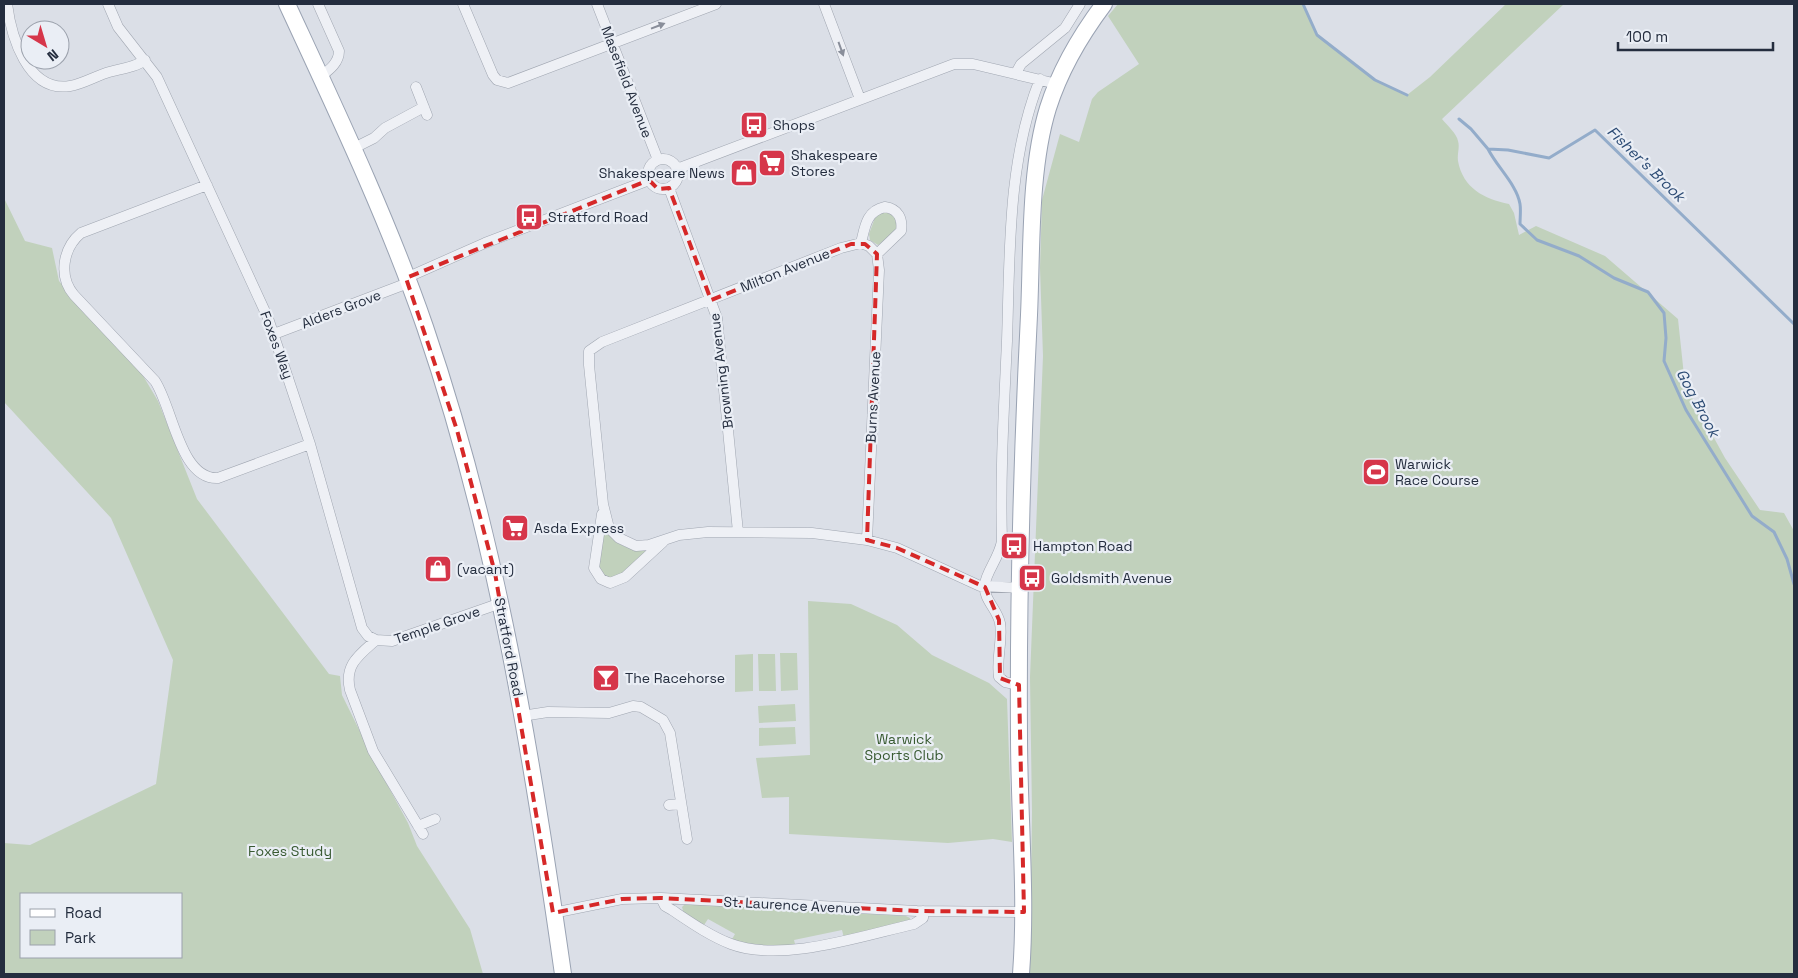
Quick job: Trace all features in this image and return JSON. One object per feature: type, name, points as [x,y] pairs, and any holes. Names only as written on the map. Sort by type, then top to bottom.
[{"type":"main road","name":"Stratford Road","points":[[287,4],[352,149],[407,280],[426,330],[457,430],[486,535],[501,603],[522,716],[563,974]]},
{"type":"main road","points":[[1021,974],[1024,912],[1019,790],[1019,685],[1024,402],[1036,178],[1042,133],[1057,84],[1082,35],[1104,4]]},
{"type":"street","points":[[7,4],[13,33],[22,56],[33,72],[50,84],[70,86],[118,69],[139,65],[145,60]]},
{"type":"street","name":"Foxes Way","points":[[108,4],[118,27],[157,77],[274,334],[310,444],[362,628],[368,636],[376,640]]},
{"type":"street","points":[[318,4],[339,51],[339,56],[331,68],[320,77]]},
{"type":"street","points":[[463,4],[493,75],[503,83],[514,81],[716,4]]},
{"type":"street","name":"Masefield Avenue","points":[[597,4],[658,160]]},
{"type":"street","points":[[824,4],[860,99]]},
{"type":"street","points":[[1016,73],[1021,64],[1065,28],[1080,4]]},
{"type":"street","points":[[677,169],[954,64],[973,64],[1057,84]]},
{"type":"street","points":[[1019,685],[1005,682],[1000,677],[1000,626],[985,595],[984,587],[988,574],[998,557],[1002,541],[1008,294],[1017,168],[1022,137],[1040,79]]},
{"type":"street","points":[[352,149],[374,138],[385,128],[426,111],[416,87]]},
{"type":"street","points":[[658,160],[668,160],[677,169],[676,182],[668,188],[658,189],[649,180],[650,167],[658,160]]},
{"type":"street","name":"Alders Grove","points":[[274,334],[407,280],[484,243],[649,180]]},
{"type":"street","points":[[207,185],[81,233],[73,240],[65,256],[68,285],[74,295],[155,381],[164,397],[186,457],[198,473],[207,477],[218,478],[310,444]]},
{"type":"street","name":"Browning Avenue","points":[[668,188],[717,318],[738,532]]},
{"type":"street","points":[[880,208],[893,209],[902,220],[901,231],[877,254],[869,246],[861,243],[868,217],[880,208]]},
{"type":"street","name":"Milton Avenue","points":[[603,504],[589,351],[602,342],[841,248],[861,243]]},
{"type":"street","name":"Burns Avenue","points":[[867,540],[879,270],[877,254]]},
{"type":"street","points":[[603,504],[607,523],[619,538],[636,546],[679,536],[708,532],[812,533],[867,540],[897,548],[984,587],[1021,588]]},
{"type":"street","points":[[603,504],[594,568],[601,579],[610,583],[624,577],[665,540]]},
{"type":"street","name":"Temple Grove","points":[[434,819],[420,830],[373,751],[348,680],[354,659],[376,640],[392,640],[501,603]]},
{"type":"street","points":[[522,716],[548,712],[609,713],[633,706],[650,710],[662,720],[670,733],[687,839]]},
{"type":"street","points":[[669,805],[681,804]]},
{"type":"street","name":"St. Laurence Avenue","points":[[553,913],[622,899],[661,898],[923,911],[1024,912]]},
{"type":"street","name":"St. Laurence Avenue","points":[[661,898],[665,906],[730,944],[769,952],[792,951],[914,924],[923,918],[923,911]]},
{"type":"highlighted area","points":[[649,180],[658,189],[669,188],[711,300],[851,244],[865,244],[877,254],[867,540],[897,548],[985,587],[999,620],[1000,678],[1019,685],[1024,912],[917,911],[661,898],[622,899],[553,913],[495,573],[457,430],[406,278]]},
{"type":"green space","name":"Warwick Race Course","points":[[1118,4],[1303,4],[1317,35],[1375,80],[1407,95],[1430,77],[1506,4],[1564,4],[1442,119],[1457,138],[1459,146],[1458,161],[1465,178],[1476,191],[1491,199],[1509,204],[1514,213],[1519,235],[1536,226],[1605,256],[1678,319],[1685,385],[1725,458],[1760,510],[1784,513],[1794,531],[1794,974],[1030,974],[1032,812],[1030,677],[1043,356],[1040,268],[1042,200],[1060,134],[1079,142],[1092,99],[1098,92],[1139,64],[1108,16]]},
{"type":"green space","name":"Foxes Study","points":[[4,198],[25,241],[52,248],[59,281],[142,374],[158,401],[197,499],[329,674],[340,676],[342,695],[408,823],[417,846],[470,929],[483,974],[4,974],[4,843],[30,845],[156,784],[173,660],[111,518],[4,402]]},
{"type":"green space","points":[[885,212],[892,213],[897,218],[897,232],[878,245],[870,240],[869,234],[876,215]]},
{"type":"green space","points":[[606,531],[617,542],[626,547],[650,550],[619,576],[608,578],[599,572],[597,557],[603,533]]},
{"type":"green space","name":"Warwick Sports Club","points":[[808,601],[851,604],[897,625],[932,655],[989,683],[1007,699],[1012,842],[993,839],[948,843],[789,834],[789,797],[762,798],[756,758],[810,755]]},
{"type":"green space","points":[[780,653],[797,653],[798,690],[781,691]]},
{"type":"green space","points":[[753,654],[753,691],[735,692],[735,655]]},
{"type":"green space","points":[[758,654],[775,654],[776,691],[759,691]]},
{"type":"green space","points":[[795,704],[796,721],[759,723],[758,706]]},
{"type":"green space","points":[[795,727],[796,744],[759,746],[759,728]]},
{"type":"green space","points":[[685,904],[906,916],[910,918],[910,922],[844,938],[842,930],[794,940],[796,948],[769,950],[731,941],[735,934],[708,919],[704,925],[684,914],[682,907]]},
{"type":"waterway","name":"Fisher's Brook","points":[[1303,4],[1317,35],[1375,80],[1407,95]]},
{"type":"waterway","name":"Fisher's Brook","points":[[1459,119],[1471,129],[1488,149],[1508,150],[1549,158],[1595,130],[1794,324]]},
{"type":"waterway","name":"Gog Brook","points":[[1488,149],[1518,197],[1520,224],[1537,240],[1579,256],[1614,278],[1648,292],[1664,313],[1666,338],[1664,361],[1686,410],[1752,516],[1774,532],[1787,559],[1794,584]]},
{"type":"place","name":"Shops","points":[[754,125]]},
{"type":"place","name":"Shakespeare Stores","points":[[772,163]]},
{"type":"place","name":"Shakespeare News","points":[[744,173]]},
{"type":"place","name":"Stratford Road","points":[[529,217]]},
{"type":"place","name":"Warwick Race Course","points":[[1376,472]]},
{"type":"place","name":"Asda Express","points":[[515,528]]},
{"type":"place","name":"Hampton Road","points":[[1014,546]]},
{"type":"place","name":"(vacant)","points":[[438,569]]},
{"type":"place","name":"Goldsmith Avenue","points":[[1032,578]]},
{"type":"place","name":"The Racehorse","points":[[606,678]]}]
